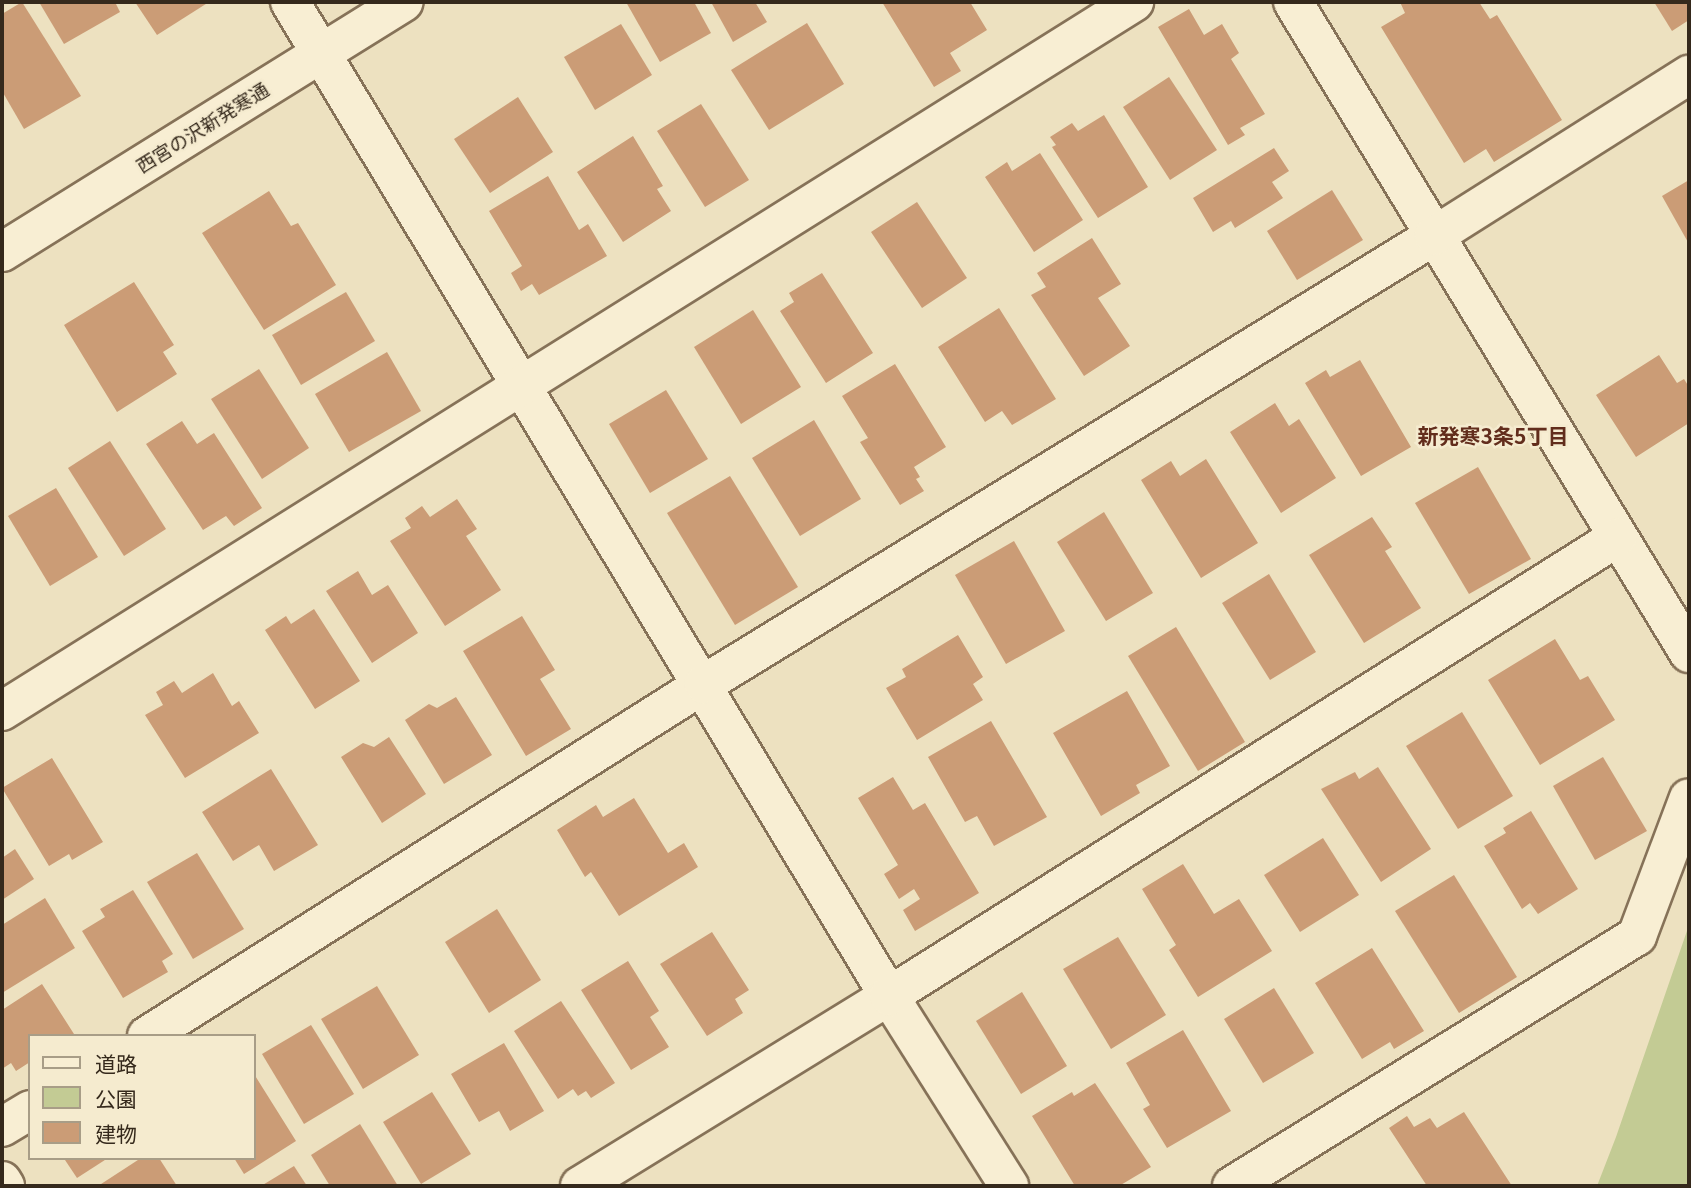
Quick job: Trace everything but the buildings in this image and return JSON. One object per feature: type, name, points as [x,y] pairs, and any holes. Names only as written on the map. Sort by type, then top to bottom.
[{"type":"street","points":[[290,2],[704,684],[889,996],[1009,1186]]},
{"type":"street","name":"西宮の沢新発寒通","points":[[2,252],[403,2]]},
{"type":"street","points":[[2,711],[1135,2]]},
{"type":"street","points":[[1293,2],[1689,653]]},
{"type":"street","points":[[150,1034],[704,684],[1434,236],[1689,75]]},
{"type":"street","points":[[580,1186],[889,996],[1618,537]]},
{"type":"street","points":[[1232,1186],[1637,936],[1689,798]]},
{"type":"street","points":[[2,1127],[28,1111]]},
{"type":"street","points":[[2,1181],[5,1186]]},
{"type":"green space","points":[[1689,925],[1689,1186],[1597,1186],[1616,1137]]},
{"type":"district","name":"新発寒3条5丁目","points":[[1493,435]]}]
